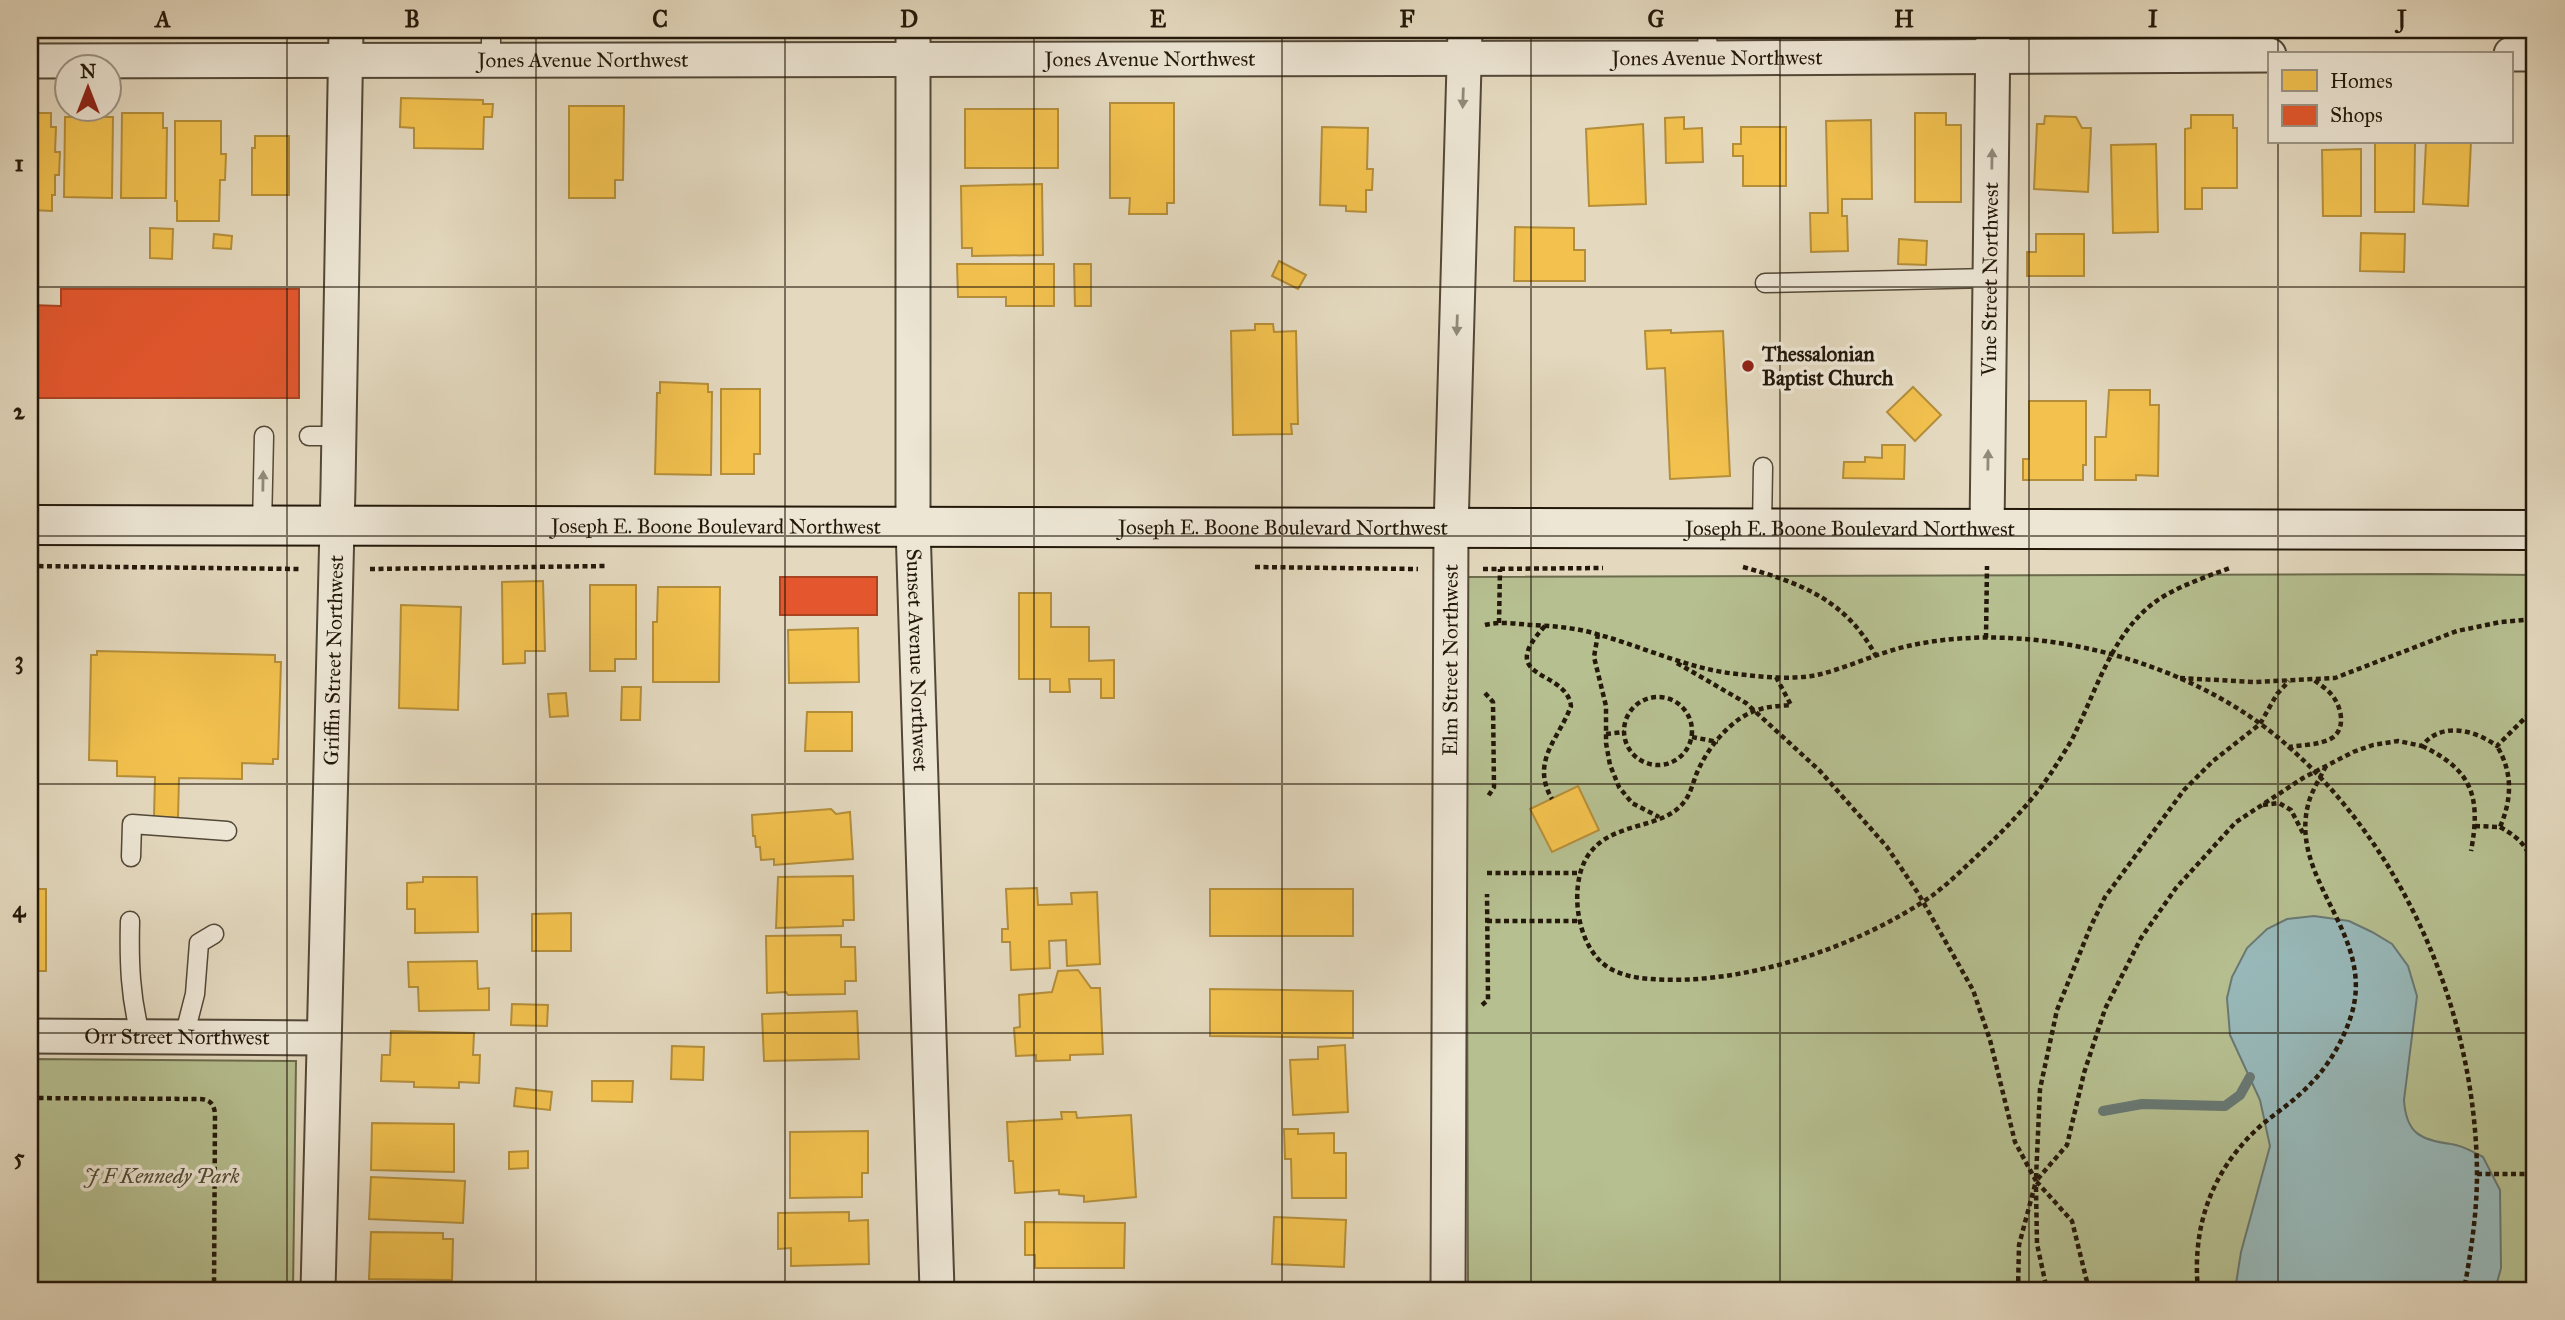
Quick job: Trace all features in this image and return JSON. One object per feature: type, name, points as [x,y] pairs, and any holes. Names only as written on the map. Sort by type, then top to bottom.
[{"type":"main road","name":"Joseph E. Boone Boulevard Northwest","points":[[30,525],[2535,530]]},
{"type":"street","name":"Jones Avenue Northwest","points":[[30,61],[346,45],[1993,42],[2268,55]]},
{"type":"street","name":"Vine Street Northwest","points":[[1987,529],[1993,42]]},
{"type":"street","name":"Sunset Avenue Northwest","points":[[914,44],[913,527],[937,1290]]},
{"type":"street","name":"Elm Street Northwest","points":[[1448,1290],[1451,529],[1465,44]]},
{"type":"street","name":"Griffin Street Northwest","points":[[318,1290],[337,526],[324,436],[346,45]]},
{"type":"street","points":[[2512,54],[2535,54]]},
{"type":"street","name":"Orr Street Northwest","points":[[30,1036],[324,1038]]},
{"type":"lane","points":[[1765,283],[1990,278]]},
{"type":"lane","points":[[262,526],[264,436]]},
{"type":"lane","points":[[1762,529],[1763,467]]},
{"type":"lane","points":[[131,857],[132,824],[227,831]]},
{"type":"lane","points":[[130,921],[129,967],[133,1010],[141,1037]]},
{"type":"lane","points":[[184,1037],[195,994],[199,943],[214,933]]},
{"type":"path","points":[[1776,677],[1791,705],[1755,711],[1737,720],[1701,762],[1686,801],[1675,811],[1660,818],[1622,830],[1596,846],[1587,858],[1578,893],[1581,921],[1594,954],[1609,968],[1630,977],[1685,981],[1726,976],[1802,959],[1849,940],[1934,894],[2025,808],[2076,733],[2101,673],[2123,634],[2141,614],[2162,597],[2188,584],[2241,564]]},
{"type":"path","points":[[30,566],[301,569]]},
{"type":"path","points":[[1986,638],[1987,566]]},
{"type":"path","points":[[1743,567],[1788,579],[1809,589],[1856,625],[1876,656]]},
{"type":"path","points":[[1499,623],[1500,569]]},
{"type":"path","points":[[2176,677],[2227,682],[2335,678],[2457,631],[2501,622],[2535,619]]},
{"type":"path","points":[[1485,638],[1485,624],[1545,625],[1598,634],[1686,664],[1734,674],[1776,677],[1815,675],[1907,646],[1964,638],[2061,643],[2111,655],[2176,677],[2238,708],[2307,763],[2358,822],[2386,861],[2435,958],[2459,1042],[2472,1107],[2477,1174],[2474,1234],[2464,1290]]},
{"type":"path","points":[[1545,625],[1531,640],[1526,651],[1527,662],[1539,675],[1565,691],[1571,706],[1552,741],[1544,764],[1546,788],[1552,799]]},
{"type":"path","points":[[1598,634],[1594,657],[1606,706],[1610,765],[1619,787],[1632,803],[1660,818]]},
{"type":"path","points":[[1665,656],[1728,691],[1755,711],[1847,799],[1887,848],[1923,901],[1973,990],[1990,1040],[2015,1142],[2036,1181],[2072,1221],[2089,1290]]},
{"type":"path","points":[[2289,747],[2333,737],[2340,726],[2340,709],[2331,694],[2314,680]]},
{"type":"path","points":[[2047,1290],[2037,1244],[2036,1181],[2040,1089],[2057,1010],[2105,897],[2132,858],[2184,790],[2213,761],[2260,724],[2277,694],[2289,681]]},
{"type":"path","points":[[1485,693],[1493,702],[1494,787],[1487,795],[1487,808]]},
{"type":"path","points":[[1651,698],[1662,698],[1682,707],[1692,726],[1692,737],[1688,747],[1673,762],[1651,764],[1632,753],[1624,732],[1626,720],[1632,710],[1651,698]]},
{"type":"path","points":[[2497,746],[2535,708]]},
{"type":"path","points":[[2422,746],[2427,739],[2441,732],[2456,730],[2472,732],[2497,746],[2505,760],[2510,797],[2500,827]]},
{"type":"path","points":[[1606,734],[1624,732]]},
{"type":"path","points":[[1692,737],[1718,742]]},
{"type":"path","points":[[2018,1290],[2019,1245],[2036,1181],[2067,1145],[2084,1073],[2101,1018],[2141,937],[2176,888],[2236,822],[2326,765],[2372,745],[2398,741],[2422,746],[2441,755],[2464,777],[2477,815],[2471,852]]},
{"type":"path","points":[[2198,1290],[2197,1241],[2204,1214],[2222,1169],[2253,1133],[2316,1078],[2330,1060],[2350,1020],[2356,1000],[2354,959],[2309,861],[2306,841],[2308,804],[2326,765]]},
{"type":"path","points":[[2259,806],[2279,803],[2291,810],[2306,841]]},
{"type":"path","points":[[2476,826],[2500,827],[2515,835],[2529,850],[2535,872]]},
{"type":"path","points":[[1479,1008],[1488,1000],[1487,860]]},
{"type":"path","points":[[1487,873],[1581,873]]},
{"type":"path","points":[[1487,921],[1581,921]]},
{"type":"path","points":[[30,1098],[207,1099],[212,1103],[215,1114],[214,1290]]},
{"type":"path","points":[[2477,1174],[2535,1174]]},
{"type":"green space","points":[[2535,575],[2535,1290],[1468,1290],[1466,577]]},
{"type":"green space","name":"J F Kennedy Park","points":[[30,1059],[296,1061],[293,1290],[30,1290]]},
{"type":"water","points":[[2314,916],[2349,921],[2372,932],[2392,944],[2408,966],[2417,996],[2404,1100],[2405,1111],[2412,1127],[2423,1137],[2459,1146],[2483,1157],[2500,1190],[2501,1268],[2495,1290],[2235,1290],[2241,1252],[2270,1146],[2260,1100],[2230,1035],[2227,998],[2232,977],[2247,948],[2267,929],[2287,919]]},
{"type":"building: Homes","points":[[401,98],[483,100],[483,104],[493,104],[492,117],[484,117],[483,149],[414,148],[414,128],[400,127]]},
{"type":"building: Homes","points":[[1110,103],[1174,103],[1174,203],[1167,203],[1167,214],[1129,214],[1130,198],[1110,198]]},
{"type":"building: Homes","points":[[569,106],[624,106],[623,180],[615,180],[615,198],[569,198]]},
{"type":"building: Homes","points":[[965,109],[1058,109],[1058,168],[965,168]]},
{"type":"building: Homes","points":[[30,113],[51,113],[51,127],[56,127],[55,152],[60,152],[59,175],[55,175],[52,211],[31,210]]},
{"type":"building: Homes","points":[[122,113],[163,113],[163,128],[167,128],[166,198],[121,198]]},
{"type":"building: Homes","points":[[1915,113],[1946,113],[1946,125],[1961,125],[1961,202],[1915,202]]},
{"type":"building: Homes","points":[[2191,115],[2233,115],[2233,128],[2237,128],[2237,188],[2202,188],[2202,209],[2185,209],[2185,129],[2191,128]]},
{"type":"building: Homes","points":[[2045,116],[2076,117],[2082,128],[2091,128],[2088,192],[2034,189],[2037,124],[2044,124]]},
{"type":"building: Homes","points":[[1684,117],[1684,129],[1702,128],[1703,162],[1666,163],[1665,118]]},
{"type":"building: Homes","points":[[1871,120],[1872,199],[1842,199],[1842,216],[1847,216],[1848,251],[1811,252],[1810,213],[1828,213],[1826,121]]},
{"type":"building: Homes","points":[[175,121],[221,121],[221,154],[226,154],[225,180],[220,180],[219,221],[177,221]]},
{"type":"building: Homes","points":[[65,122],[113,122],[112,198],[64,197]]},
{"type":"building: Homes","points":[[1643,124],[1646,204],[1589,206],[1586,129]]},
{"type":"building: Homes","points":[[1322,127],[1368,128],[1367,169],[1373,169],[1372,190],[1366,190],[1366,212],[1346,211],[1346,206],[1320,205]]},
{"type":"building: Homes","points":[[1741,127],[1786,127],[1786,186],[1743,186],[1743,156],[1733,156],[1733,144],[1741,144]]},
{"type":"building: Homes","points":[[255,136],[289,136],[289,195],[252,195],[252,148],[255,148]]},
{"type":"building: Homes","points":[[2156,144],[2158,232],[2113,233],[2111,145]]},
{"type":"building: Homes","points":[[2375,144],[2415,144],[2414,212],[2375,212]]},
{"type":"building: Homes","points":[[2426,144],[2471,144],[2468,206],[2423,204]]},
{"type":"building: Homes","points":[[2361,149],[2361,216],[2323,216],[2322,150]]},
{"type":"building: Homes","points":[[1042,184],[1043,255],[972,256],[972,248],[962,248],[961,186]]},
{"type":"building: Homes","points":[[1515,227],[1574,228],[1574,250],[1585,250],[1585,281],[1514,281]]},
{"type":"building: Homes","points":[[150,228],[173,229],[172,259],[150,258]]},
{"type":"building: Homes","points":[[2361,233],[2405,234],[2404,272],[2360,271]]},
{"type":"building: Homes","points":[[214,234],[232,236],[231,249],[213,248]]},
{"type":"building: Homes","points":[[2036,234],[2084,234],[2084,276],[2027,276],[2027,252],[2036,252]]},
{"type":"building: Homes","points":[[1899,239],[1927,241],[1926,265],[1898,264]]},
{"type":"building: Homes","points":[[1279,261],[1306,275],[1298,289],[1272,276]]},
{"type":"building: Homes","points":[[957,264],[1054,264],[1054,306],[1006,306],[1006,297],[958,297]]},
{"type":"building: Homes","points":[[1074,264],[1091,264],[1091,306],[1075,306]]},
{"type":"building: Homes","points":[[1255,324],[1273,324],[1274,332],[1296,331],[1298,424],[1291,424],[1292,434],[1233,435],[1231,331],[1255,330]]},
{"type":"building: Homes","points":[[1671,330],[1671,333],[1723,331],[1730,476],[1670,479],[1665,368],[1647,369],[1645,331]]},
{"type":"building: Homes","points":[[660,382],[708,384],[708,392],[712,392],[711,475],[655,474],[657,393],[660,393]]},
{"type":"building: Homes","points":[[1913,387],[1941,415],[1915,441],[1887,412]]},
{"type":"building: Homes","points":[[721,389],[760,389],[760,454],[754,454],[754,474],[721,474]]},
{"type":"building: Homes","points":[[2109,390],[2150,390],[2150,405],[2159,405],[2158,476],[2136,475],[2136,480],[2095,480],[2095,437],[2106,437]]},
{"type":"building: Homes","points":[[2029,401],[2086,401],[2086,465],[2083,465],[2083,480],[2023,480],[2023,459],[2029,459]]},
{"type":"building: Homes","points":[[1882,445],[1905,445],[1904,479],[1843,478],[1844,462],[1865,462],[1865,457],[1882,458]]},
{"type":"building: Homes","points":[[543,581],[545,651],[525,651],[525,663],[503,664],[502,582]]},
{"type":"building: Homes","points":[[590,585],[636,585],[636,659],[615,659],[615,671],[590,671]]},
{"type":"building: Homes","points":[[658,587],[720,587],[719,682],[653,682],[653,622],[657,622]]},
{"type":"building: Homes","points":[[1019,593],[1051,593],[1051,627],[1089,627],[1089,661],[1114,660],[1114,698],[1101,698],[1101,679],[1069,679],[1070,692],[1050,692],[1050,679],[1019,679]]},
{"type":"building: Homes","points":[[401,605],[461,607],[458,710],[399,708]]},
{"type":"building: Homes","points":[[858,628],[859,682],[789,683],[788,630]]},
{"type":"building: Homes","points":[[97,651],[275,655],[275,662],[281,662],[278,759],[273,759],[273,764],[242,763],[242,779],[179,778],[178,818],[154,817],[155,777],[117,776],[117,761],[89,760],[91,655],[97,655]]},
{"type":"building: Homes","points":[[622,687],[641,687],[640,720],[621,720]]},
{"type":"building: Homes","points":[[566,693],[568,716],[550,717],[548,694]]},
{"type":"building: Homes","points":[[807,712],[852,712],[852,751],[805,751]]},
{"type":"building: Homes","points":[[1578,786],[1599,830],[1552,852],[1530,809]]},
{"type":"building: Homes","points":[[831,809],[836,814],[850,812],[853,859],[774,865],[774,859],[761,860],[760,847],[756,847],[753,836],[752,815]]},
{"type":"building: Homes","points":[[853,876],[854,920],[843,920],[843,926],[776,928],[778,877]]},
{"type":"building: Homes","points":[[423,877],[477,877],[478,932],[415,933],[415,909],[407,909],[407,883],[423,882]]},
{"type":"building: Homes","points":[[1037,888],[1038,905],[1072,904],[1071,893],[1097,892],[1100,964],[1067,966],[1066,940],[1049,941],[1050,968],[1011,970],[1010,942],[1002,942],[1002,929],[1008,929],[1006,889]]},
{"type":"building: Homes","points":[[30,889],[46,889],[46,971],[30,971]]},
{"type":"building: Homes","points":[[1210,889],[1353,889],[1353,936],[1210,936]]},
{"type":"building: Homes","points":[[571,913],[571,951],[532,951],[532,914]]},
{"type":"building: Homes","points":[[841,935],[841,947],[855,947],[856,981],[845,981],[845,994],[767,993],[766,936]]},
{"type":"building: Homes","points":[[477,961],[478,989],[489,988],[489,1010],[419,1011],[418,987],[409,987],[408,962]]},
{"type":"building: Homes","points":[[1078,970],[1091,988],[1100,988],[1103,1054],[1070,1055],[1070,1060],[1036,1061],[1036,1055],[1016,1056],[1014,1028],[1020,1027],[1019,995],[1052,992],[1058,971]]},
{"type":"building: Homes","points":[[1210,989],[1353,991],[1353,1038],[1210,1036]]},
{"type":"building: Homes","points":[[512,1004],[548,1005],[547,1026],[511,1025]]},
{"type":"building: Homes","points":[[857,1011],[859,1059],[764,1061],[762,1014]]},
{"type":"building: Homes","points":[[391,1031],[474,1033],[473,1055],[480,1055],[479,1083],[459,1082],[459,1088],[414,1087],[414,1082],[381,1081],[382,1055],[390,1055]]},
{"type":"building: Homes","points":[[1345,1045],[1348,1112],[1293,1115],[1290,1060],[1318,1059],[1318,1047]]},
{"type":"building: Homes","points":[[672,1046],[704,1047],[703,1080],[671,1079]]},
{"type":"building: Homes","points":[[592,1081],[633,1081],[632,1102],[592,1101]]},
{"type":"building: Homes","points":[[516,1088],[552,1092],[550,1110],[514,1106]]},
{"type":"building: Homes","points":[[1061,1112],[1076,1112],[1077,1118],[1131,1115],[1136,1197],[1084,1202],[1084,1196],[1059,1194],[1059,1190],[1015,1193],[1013,1161],[1009,1161],[1007,1122],[1062,1119]]},
{"type":"building: Homes","points":[[372,1123],[454,1124],[454,1172],[371,1170]]},
{"type":"building: Homes","points":[[1284,1129],[1298,1129],[1298,1134],[1334,1133],[1334,1153],[1346,1153],[1346,1198],[1292,1198],[1291,1159],[1285,1159]]},
{"type":"building: Homes","points":[[868,1131],[868,1173],[862,1173],[862,1197],[790,1198],[790,1132]]},
{"type":"building: Homes","points":[[528,1151],[528,1168],[509,1169],[509,1152]]},
{"type":"building: Homes","points":[[371,1177],[465,1181],[463,1223],[369,1219]]},
{"type":"building: Homes","points":[[849,1212],[849,1221],[868,1220],[869,1264],[791,1266],[791,1248],[778,1249],[778,1213]]},
{"type":"building: Homes","points":[[1274,1217],[1346,1220],[1344,1267],[1272,1264]]},
{"type":"building: Homes","points":[[1025,1222],[1125,1223],[1124,1268],[1035,1268],[1035,1255],[1025,1255]]},
{"type":"building: Homes","points":[[371,1232],[443,1233],[443,1239],[453,1239],[452,1280],[369,1279]]},
{"type":"building: Homes","points":[[1256,1285],[1338,1287],[1338,1290],[1256,1290]]},
{"type":"building: Shops","points":[[61,289],[299,289],[299,398],[30,398],[30,305],[61,306]]},
{"type":"building: Shops","points":[[780,577],[877,577],[877,615],[780,615]]},
{"type":"waterway","points":[[2103,1111],[2142,1104],[2225,1106],[2240,1095],[2250,1077]]},
{"type":"place","name":"Thessalonian Baptist Church","points":[[1748,366]]}]
